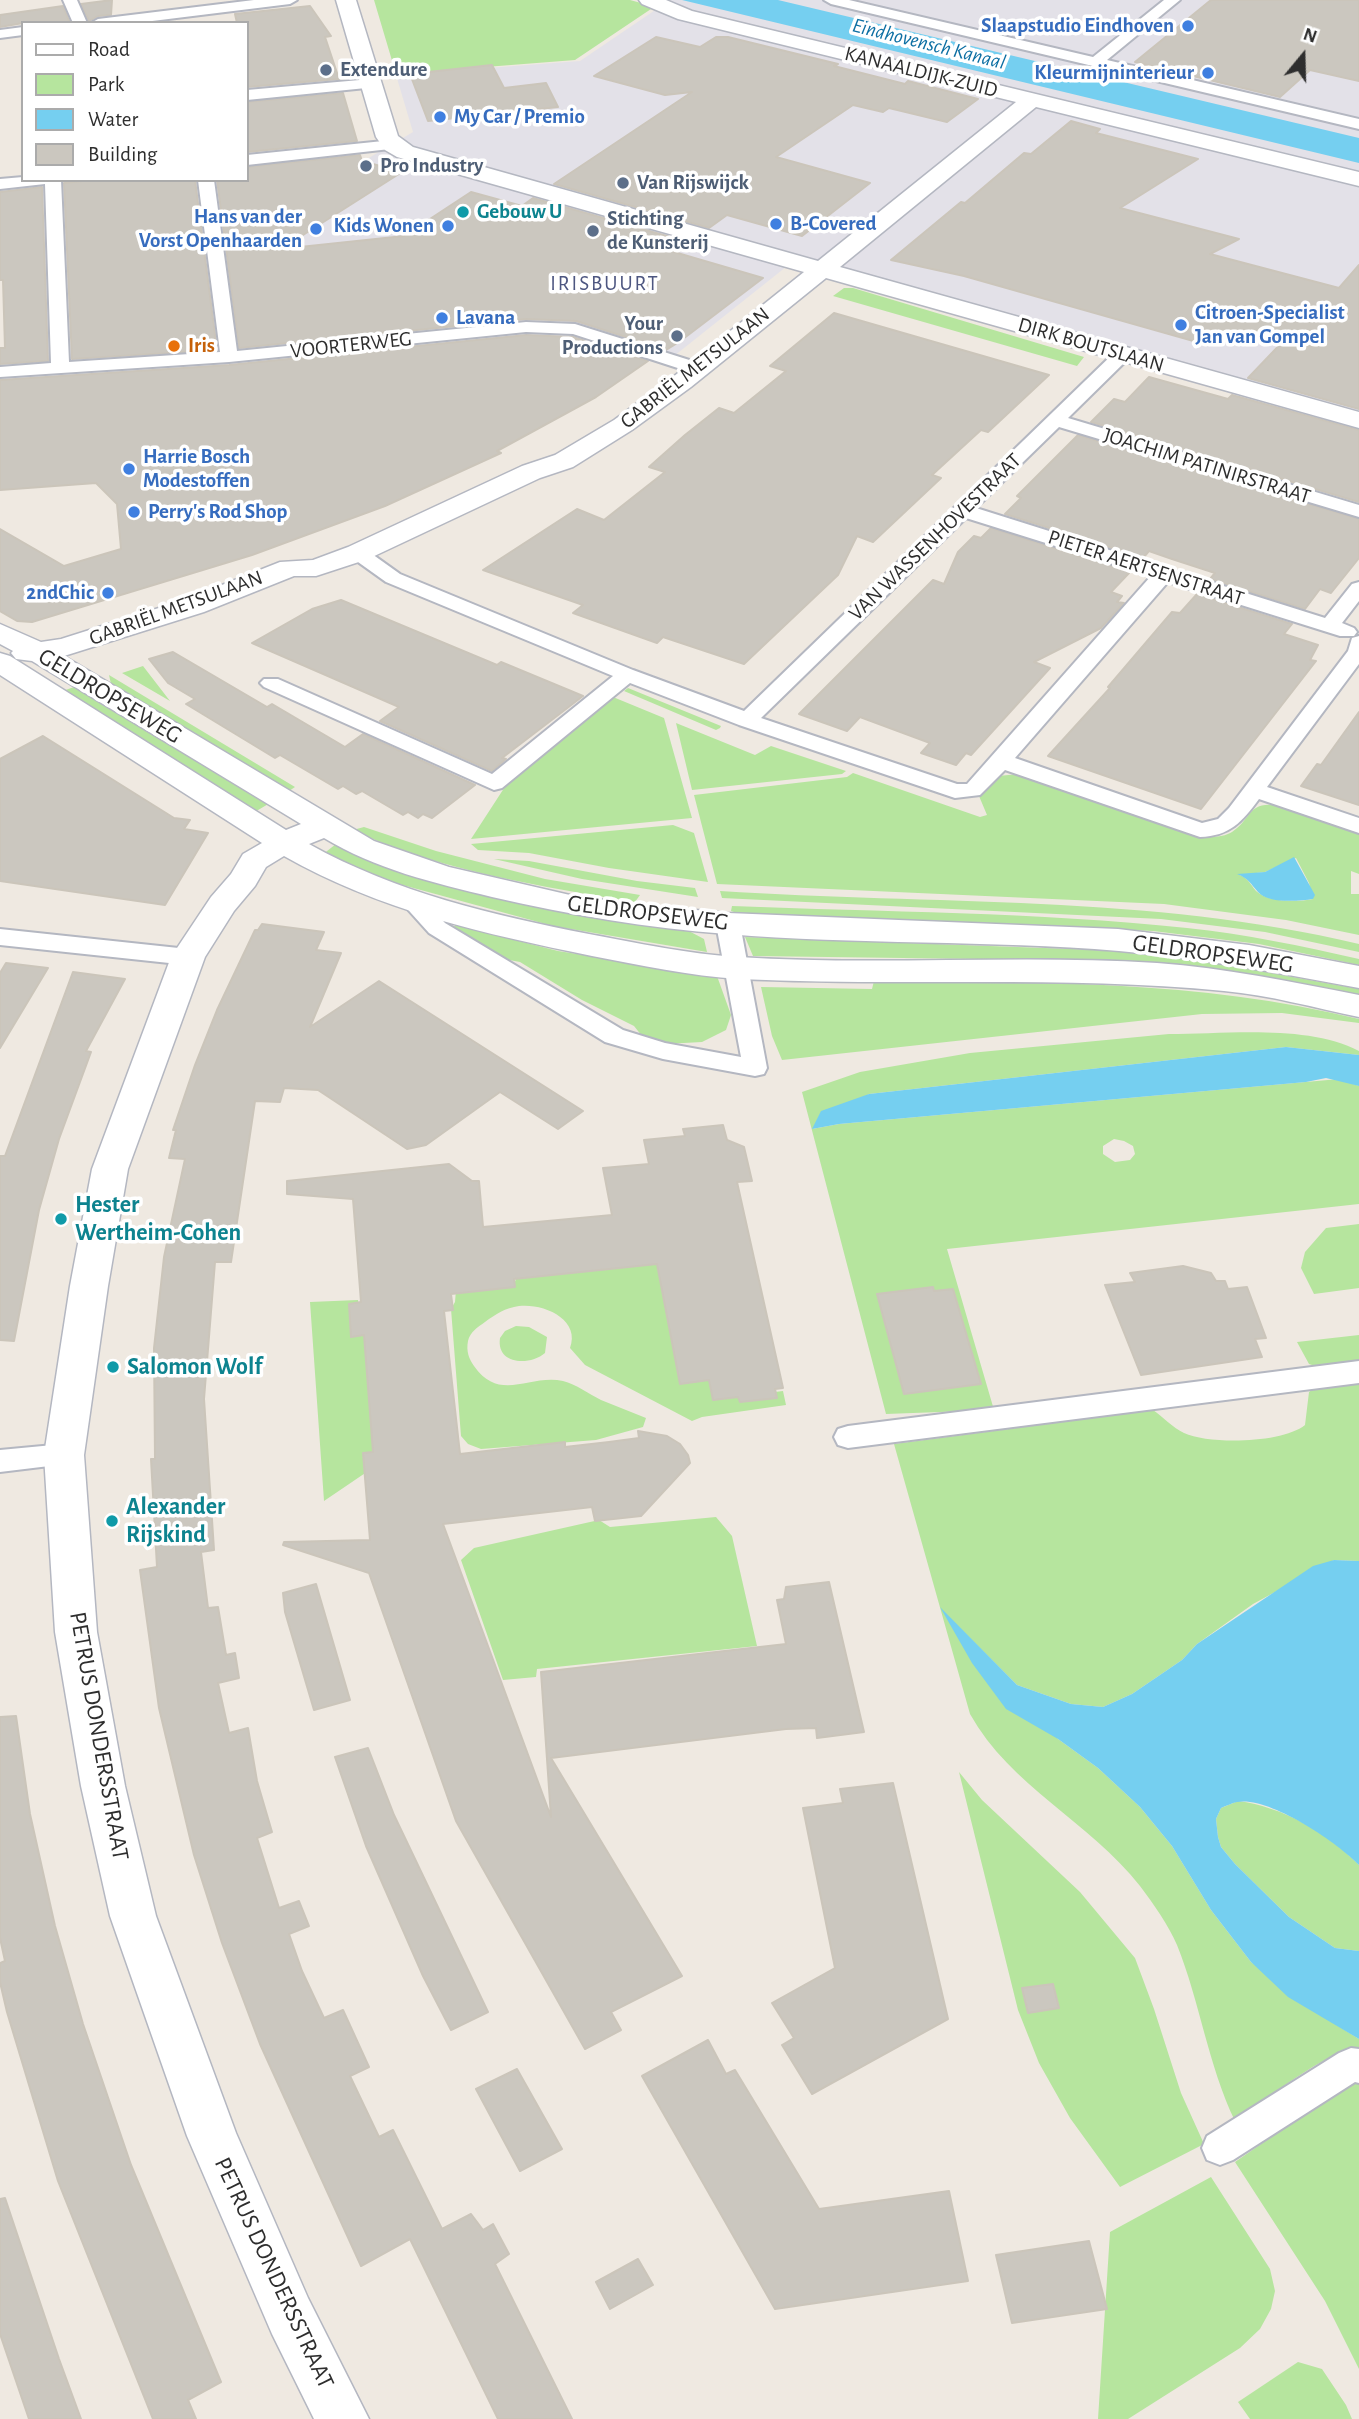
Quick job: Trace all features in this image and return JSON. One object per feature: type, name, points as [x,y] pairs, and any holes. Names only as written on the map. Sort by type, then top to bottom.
[{"type":"main road","name":"GELDROPSEWEG","points":[[324,826],[363,848],[441,875],[570,905],[727,924]]},
{"type":"street","points":[[70,0],[79,21]]},
{"type":"street","points":[[120,21],[290,0]]},
{"type":"street","points":[[346,0],[387,137],[393,145]]},
{"type":"street","points":[[831,0],[1359,124]]},
{"type":"street","points":[[1096,62],[1173,0]]},
{"type":"street","name":"KANAALDIJK-ZUID","points":[[658,4],[685,15],[1359,179]]},
{"type":"street","points":[[0,34],[21,32]]},
{"type":"street","points":[[248,95],[371,84]]},
{"type":"street","name":"GABRIËL METSULAAN","points":[[19,665],[303,585],[316,568],[358,553],[531,472],[564,461],[645,410],[1033,99]]},
{"type":"street","points":[[248,160],[393,145]]},
{"type":"street","name":"DIRK BOUTSLAAN","points":[[393,145],[413,155],[1359,420]]},
{"type":"street","points":[[0,184],[21,182]]},
{"type":"street","points":[[53,182],[60,368]]},
{"type":"street","points":[[205,182],[229,357]]},
{"type":"street","name":"VOORTERWEG","points":[[0,372],[229,357],[526,327],[575,329],[696,368]]},
{"type":"street","name":"VAN WASSENHOVESTRAAT","points":[[747,720],[1123,354]]},
{"type":"street","name":"JOACHIM PATINIRSTRAAT","points":[[1055,420],[1359,511]]},
{"type":"street","name":"PIETER AERTSENSTRAAT","points":[[962,510],[1349,632],[1359,642]]},
{"type":"street","points":[[358,553],[393,578],[627,675],[747,720],[955,791],[972,790],[1002,761],[1164,574]]},
{"type":"street","points":[[1329,626],[1359,588]]},
{"type":"street","name":"GELDROPSEWEG","points":[[0,633],[19,665],[293,848],[341,875],[414,903],[587,946],[737,968],[1155,974],[1228,981],[1359,1006]]},
{"type":"street","points":[[1002,761],[1200,830],[1214,831],[1226,827],[1358,651],[1359,642]]},
{"type":"street","name":"GELDROPSEWEG","points":[[19,665],[324,826]]},
{"type":"street","points":[[271,683],[495,783],[627,675]]},
{"type":"street","points":[[1254,790],[1359,826]]},
{"type":"street","name":"PETRUS DONDERSSTRAAT","points":[[324,826],[293,848],[272,872],[244,879],[222,904],[188,957],[110,1169],[89,1286],[64,1455],[76,1632],[103,1786],[133,1916],[212,2136],[290,2316],[342,2419]]},
{"type":"street","name":"GELDROPSEWEG","points":[[414,903],[437,928],[614,1036],[663,1051],[755,1068]]},
{"type":"street","points":[[727,924],[755,1068]]},
{"type":"street","name":"GELDROPSEWEG","points":[[727,924],[1118,940],[1249,956],[1359,977]]},
{"type":"street","points":[[0,937],[188,957]]},
{"type":"street","points":[[848,1437],[1359,1372]]},
{"type":"street","points":[[0,1461],[64,1455]]},
{"type":"street","points":[[1220,2148],[1351,2066],[1359,2066]]},
{"type":"shaded area","points":[[670,0],[1359,0],[1359,419],[801,255],[674,356],[539,314],[293,258],[280,210],[413,132],[396,75],[580,61]]},
{"type":"green space","points":[[374,0],[630,0],[652,6],[575,60],[396,74]]},
{"type":"green space","points":[[844,288],[853,288],[1084,357],[1077,366],[833,296]]},
{"type":"green space","points":[[143,666],[170,701],[122,673]]},
{"type":"green space","points":[[109,675],[295,787],[289,791],[111,684]]},
{"type":"green space","points":[[74,687],[138,722],[270,803],[253,813],[60,692]]},
{"type":"green space","points":[[628,688],[721,726],[716,730],[624,691]]},
{"type":"green space","points":[[613,697],[664,718],[692,818],[471,839],[510,779]]},
{"type":"green space","points":[[676,723],[755,755],[771,746],[846,771],[842,774],[692,790]]},
{"type":"green space","points":[[853,773],[980,817],[987,815],[979,796],[998,776],[1019,774],[1199,836],[1216,837],[1228,834],[1256,808],[1279,806],[1359,833],[1359,874],[1351,871],[1351,894],[1359,894],[1359,935],[1286,920],[1164,904],[717,884],[694,795],[847,777]],"holes":[[[1296,858],[1309,883],[1313,899],[1284,901],[1262,895],[1240,875],[1265,872]]]},
{"type":"green space","points":[[673,825],[694,833],[708,882],[529,853],[478,850],[471,844]]},
{"type":"green space","points":[[364,827],[436,851],[545,879],[640,895],[635,902],[454,866],[384,844],[353,830]]},
{"type":"green space","points":[[336,844],[367,860],[436,882],[687,930],[704,939],[707,952],[553,926],[351,871],[322,855]]},
{"type":"green space","points":[[494,859],[529,861],[637,881],[695,888],[698,897],[582,879]]},
{"type":"green space","points":[[720,891],[1121,909],[1280,928],[1359,944],[1359,952],[1265,932],[1161,919],[722,898]]},
{"type":"green space","points":[[732,906],[1016,916],[1187,928],[1252,937],[1359,959],[1359,965],[1259,944],[1153,931],[737,913],[731,911]]},
{"type":"green space","points":[[456,925],[558,951],[717,976],[731,1015],[726,1030],[702,1042],[665,1044],[642,1036],[634,1026],[582,1000],[520,962],[504,959],[452,928]]},
{"type":"green space","points":[[745,937],[1126,951],[1177,956],[1359,989],[1359,996],[1054,960],[753,956]]},
{"type":"green space","points":[[874,981],[1057,983],[1178,990],[1299,1006],[1359,1019],[1359,1023],[1282,1013],[1202,1014],[782,1060],[772,1036],[761,987],[872,989]]},
{"type":"green space","points":[[1266,1032],[1316,1037],[1359,1051],[1359,1055],[1286,1047],[869,1094],[812,1129],[839,1124],[1339,1079],[1359,1086],[1359,1204],[947,1249],[994,1410],[886,1414],[802,1092],[860,1072],[970,1053],[1169,1034]],"holes":[[[1114,1139],[1133,1146],[1135,1154],[1130,1160],[1115,1162],[1103,1154],[1103,1146]]]},
{"type":"green space","points":[[1359,1224],[1359,1288],[1314,1294],[1301,1268],[1305,1252],[1326,1228]]},
{"type":"green space","points":[[662,1261],[712,1375],[718,1399],[783,1391],[786,1405],[702,1417],[692,1421],[585,1365],[570,1348],[570,1329],[558,1315],[539,1307],[519,1306],[493,1316],[469,1338],[469,1358],[484,1377],[505,1385],[550,1380],[568,1382],[601,1400],[646,1418],[643,1427],[596,1440],[481,1449],[468,1444],[461,1436],[451,1309],[456,1290],[514,1284],[518,1274]]},
{"type":"green space","points":[[358,1300],[360,1331],[374,1333],[380,1463],[324,1501],[310,1302]]},
{"type":"green space","points":[[516,1326],[529,1327],[547,1337],[545,1353],[523,1361],[503,1354],[500,1338],[505,1331]]},
{"type":"green space","points":[[1359,1335],[1359,1361],[1315,1366],[1309,1364],[1297,1342]]},
{"type":"green space","points":[[1359,1382],[1359,1561],[1334,1560],[1253,1604],[1197,1644],[1182,1660],[1132,1694],[1103,1707],[1071,1704],[1017,1685],[943,1611],[1058,1739],[1098,1768],[1140,1807],[1172,1846],[1211,1910],[1251,1962],[1327,2019],[1359,2039],[1359,2047],[1313,2067],[1235,2121],[1218,2078],[1185,1967],[1174,1938],[1160,1915],[1120,1863],[1006,1762],[970,1714],[894,1444],[1153,1410],[1180,1431],[1196,1437],[1264,1439],[1295,1431],[1305,1425],[1309,1392],[1316,1387]]},
{"type":"green space","points":[[716,1517],[732,1536],[757,1646],[537,1669],[536,1677],[503,1680],[461,1560],[474,1548],[599,1520],[610,1527]]},
{"type":"green space","points":[[959,1772],[982,1800],[1080,1892],[1135,1958],[1181,2093],[1204,2144],[1120,2187],[1070,2118],[1039,2063],[1018,2010]]},
{"type":"green space","points":[[1238,1801],[1288,1815],[1319,1832],[1359,1865],[1359,1951],[1335,1948],[1289,1917],[1221,1847],[1216,1819],[1221,1808]]},
{"type":"green space","points":[[1359,2081],[1359,2369],[1325,2301],[1235,2162],[1348,2084]]},
{"type":"green space","points":[[1211,2177],[1270,2269],[1275,2291],[1271,2309],[1260,2329],[1240,2348],[1128,2419],[1098,2419],[1110,2232]]},
{"type":"green space","points":[[1298,2362],[1322,2369],[1352,2419],[1250,2419],[1238,2402]]},
{"type":"water","name":"Eindhovensch Kanaal","points":[[682,0],[778,0],[1359,138],[1359,163]]},
{"type":"water","points":[[1294,857],[1315,895],[1313,899],[1284,901],[1269,898],[1237,874],[1265,872]]},
{"type":"water","points":[[1286,1047],[1359,1055],[1359,1086],[1326,1078],[1306,1082],[839,1124],[812,1129],[821,1111],[869,1094]]},
{"type":"water","points":[[1334,1560],[1359,1561],[1359,1865],[1319,1833],[1266,1806],[1235,1802],[1221,1808],[1216,1819],[1221,1847],[1289,1917],[1335,1948],[1359,1951],[1359,2039],[1288,1997],[1251,1962],[1211,1910],[1172,1846],[1140,1807],[1098,1768],[1058,1739],[1006,1709],[972,1663],[940,1607],[1017,1685],[1071,1704],[1103,1707],[1132,1694],[1182,1660],[1197,1644],[1313,1566]]},
{"type":"building","points":[[112,0],[111,15],[98,16],[89,21],[81,4]]},
{"type":"building","points":[[1211,0],[1359,0],[1359,81],[1310,70],[1280,97],[1135,62]]},
{"type":"building","points":[[63,6],[69,21],[21,21],[21,23],[0,27],[0,15]]},
{"type":"building","points":[[310,6],[331,36],[325,37],[339,79],[248,87],[248,21],[237,21],[235,14]]},
{"type":"building","points":[[656,37],[700,47],[716,37],[728,37],[838,64],[834,66],[905,84],[908,81],[978,99],[947,122],[889,108],[883,112],[853,105],[776,157],[870,183],[802,236],[727,215],[709,228],[554,184],[692,92],[665,95],[594,76]]},
{"type":"building","points":[[492,65],[504,88],[546,83],[558,107],[428,121],[410,74]]},
{"type":"building","points":[[343,93],[357,141],[248,152],[248,102]]},
{"type":"building","points":[[1071,121],[1100,129],[1096,133],[1198,159],[1120,208],[1239,239],[1210,254],[1339,288],[1359,265],[1359,409],[1248,378],[1290,334],[1204,344],[964,276],[891,260],[1024,153],[1031,154]]},
{"type":"building","points":[[360,155],[362,161],[402,172],[281,249],[404,236],[471,192],[522,206],[533,198],[688,242],[674,252],[763,278],[666,350],[576,321],[526,319],[239,348],[217,182],[248,182],[248,167]]},
{"type":"building","points":[[195,182],[217,350],[72,359],[64,183]]},
{"type":"building","points":[[42,187],[48,361],[0,364],[0,348],[5,348],[3,280],[0,280],[0,192]]},
{"type":"building","points":[[834,313],[1049,375],[988,432],[981,430],[932,475],[941,478],[873,542],[857,536],[838,575],[744,664],[663,637],[657,643],[573,613],[583,605],[483,570],[577,509],[604,520],[665,472],[649,467],[685,435],[719,408],[734,413],[786,371],[770,366]]},
{"type":"building","points":[[526,335],[573,337],[648,361],[596,397],[497,451],[501,453],[385,506],[252,555],[32,622],[17,621],[0,611],[0,529],[64,566],[121,549],[117,504],[96,483],[0,490],[0,380],[229,365]]},
{"type":"building","points":[[1149,377],[1228,399],[1232,395],[1359,430],[1359,502],[1091,422],[1114,399],[1125,402]]},
{"type":"building","points":[[1078,435],[1359,519],[1359,558],[1331,593],[1320,589],[1305,609],[1210,579],[1215,573],[1149,551],[1143,558],[1005,514],[1021,498],[1017,496]]},
{"type":"building","points":[[991,528],[1130,572],[1111,592],[1122,596],[1117,602],[1124,603],[1101,628],[1034,662],[1050,668],[971,755],[966,753],[956,765],[921,753],[930,743],[860,717],[847,731],[799,714],[933,580],[944,584],[958,552],[974,536],[981,538]]},
{"type":"building","points":[[1197,594],[1292,624],[1284,634],[1318,645],[1310,660],[1316,661],[1201,809],[1048,756],[1110,688],[1108,687],[1172,612],[1180,613]]},
{"type":"building","points":[[341,600],[497,665],[501,662],[583,696],[502,758],[506,759],[492,771],[380,721],[399,707],[252,643],[312,609]]},
{"type":"building","points":[[173,652],[267,707],[272,704],[345,747],[363,734],[475,785],[432,818],[423,814],[418,818],[408,812],[403,815],[362,791],[356,794],[343,786],[338,789],[280,755],[275,758],[186,704],[195,699],[168,683],[149,659]]},
{"type":"building","points":[[1359,712],[1359,805],[1301,786],[1317,764],[1321,765]]},
{"type":"building","points":[[43,736],[174,818],[190,820],[184,829],[208,833],[165,905],[0,881],[0,759]]},
{"type":"building","points":[[262,924],[324,932],[316,950],[341,953],[310,1027],[379,981],[583,1111],[558,1129],[500,1092],[426,1145],[407,1149],[318,1090],[284,1088],[280,1102],[255,1101],[231,1262],[215,1262],[204,1399],[214,1550],[201,1552],[208,1608],[218,1607],[226,1655],[235,1653],[239,1678],[218,1683],[229,1733],[248,1728],[257,1781],[272,1832],[257,1838],[279,1908],[299,1901],[309,1926],[289,1934],[302,1971],[324,2018],[343,2010],[369,2067],[350,2076],[379,2137],[393,2130],[442,2229],[471,2214],[483,2230],[493,2224],[509,2254],[495,2264],[572,2419],[498,2419],[410,2239],[361,2266],[260,2044],[222,1943],[194,1855],[159,1708],[140,1570],[157,1567],[151,1459],[155,1459],[154,1348],[164,1257],[185,1159],[169,1158],[176,1130],[173,1130],[195,1065],[217,1010],[255,930]]},
{"type":"building","points":[[6,963],[48,968],[0,1048],[0,973]]},
{"type":"building","points":[[73,972],[125,979],[86,1051],[91,1052],[59,1139],[39,1210],[14,1341],[0,1340],[0,1156],[5,1156]]},
{"type":"building","points":[[723,1125],[727,1140],[744,1147],[752,1181],[737,1182],[783,1388],[775,1389],[777,1398],[740,1402],[738,1397],[713,1400],[709,1380],[680,1384],[657,1264],[514,1279],[515,1287],[451,1294],[453,1310],[444,1311],[460,1454],[565,1442],[565,1447],[609,1442],[639,1438],[638,1431],[667,1436],[680,1444],[690,1463],[641,1516],[595,1521],[592,1507],[443,1524],[551,1817],[541,1672],[786,1644],[777,1600],[784,1599],[786,1587],[829,1582],[864,1732],[817,1738],[816,1728],[786,1729],[551,1758],[682,1976],[611,2012],[621,2030],[585,2049],[456,1821],[369,1573],[283,1545],[284,1542],[370,1540],[363,1453],[373,1452],[364,1335],[351,1337],[349,1304],[361,1302],[353,1199],[287,1194],[287,1181],[449,1164],[472,1181],[479,1181],[483,1227],[612,1215],[603,1168],[649,1164],[644,1140],[685,1136],[683,1129]]},
{"type":"building","points":[[1183,1266],[1211,1273],[1216,1281],[1225,1281],[1228,1289],[1247,1287],[1266,1338],[1255,1339],[1262,1357],[1141,1375],[1105,1285],[1135,1282],[1130,1273]]},
{"type":"building","points":[[933,1287],[934,1291],[953,1289],[981,1384],[904,1394],[877,1294]]},
{"type":"building","points":[[316,1584],[350,1700],[314,1710],[285,1612],[283,1593]]},
{"type":"building","points":[[16,1716],[30,1814],[55,1926],[83,2024],[131,2165],[221,2382],[188,2400],[196,2419],[153,2419],[58,2181],[7,2012],[0,1982],[0,1963],[5,1961],[0,1938],[0,1717]]},
{"type":"building","points":[[368,1748],[394,1815],[488,2012],[451,2030],[423,1976],[366,1846],[335,1757]]},
{"type":"building","points":[[893,1783],[948,2019],[812,2094],[782,2045],[794,2038],[772,2003],[835,1968],[803,1808],[843,1803],[840,1789]]},
{"type":"building","points":[[1053,1984],[1059,2008],[1028,2013],[1022,1988]]},
{"type":"building","points":[[708,2040],[726,2074],[735,2070],[819,2209],[949,2191],[968,2281],[775,2309],[642,2076]]},
{"type":"building","points":[[517,2069],[562,2149],[520,2171],[476,2089]]},
{"type":"building","points":[[5,2198],[81,2419],[29,2419],[0,2334],[0,2199]]},
{"type":"building","points":[[1089,2241],[1107,2309],[1012,2323],[996,2255]]},
{"type":"building","points":[[638,2259],[653,2285],[610,2309],[596,2282]]},
{"type":"place","name":"Slaapstudio Eindhoven","points":[[1188,26]]},
{"type":"place","name":"Extendure","points":[[326,70]]},
{"type":"place","name":"Kleurmijninterieur","points":[[1208,73]]},
{"type":"place","name":"My Car / Premio","points":[[440,117]]},
{"type":"place","name":"Pro Industry","points":[[366,166]]},
{"type":"place","name":"Van Rijswijck","points":[[623,183]]},
{"type":"place","name":"Gebouw U","points":[[463,212]]},
{"type":"place","name":"B-Covered","points":[[776,224]]},
{"type":"place","name":"Kids Wonen","points":[[448,226]]},
{"type":"place","name":"Hans van der Vorst Openhaarden","points":[[316,229]]},
{"type":"place","name":"Stichting de Kunsterij","points":[[593,231]]},
{"type":"place","name":"Lavana","points":[[442,318]]},
{"type":"place","name":"Citroen-Specialist Jan van Gompel","points":[[1181,325]]},
{"type":"place","name":"Your Productions","points":[[677,336]]},
{"type":"place","name":"Iris","points":[[174,346]]},
{"type":"place","name":"Harrie Bosch Modestoffen","points":[[129,469]]},
{"type":"place","name":"Perry's Rod Shop","points":[[134,512]]},
{"type":"place","name":"2ndChic","points":[[108,593]]},
{"type":"place","name":"Hester Wertheim-Cohen","points":[[61,1219]]},
{"type":"place","name":"Salomon Wolf","points":[[113,1367]]},
{"type":"place","name":"Alexander Rijskind","points":[[112,1521]]},
{"type":"district","name":"IRISBUURT","points":[[605,284]]}]
